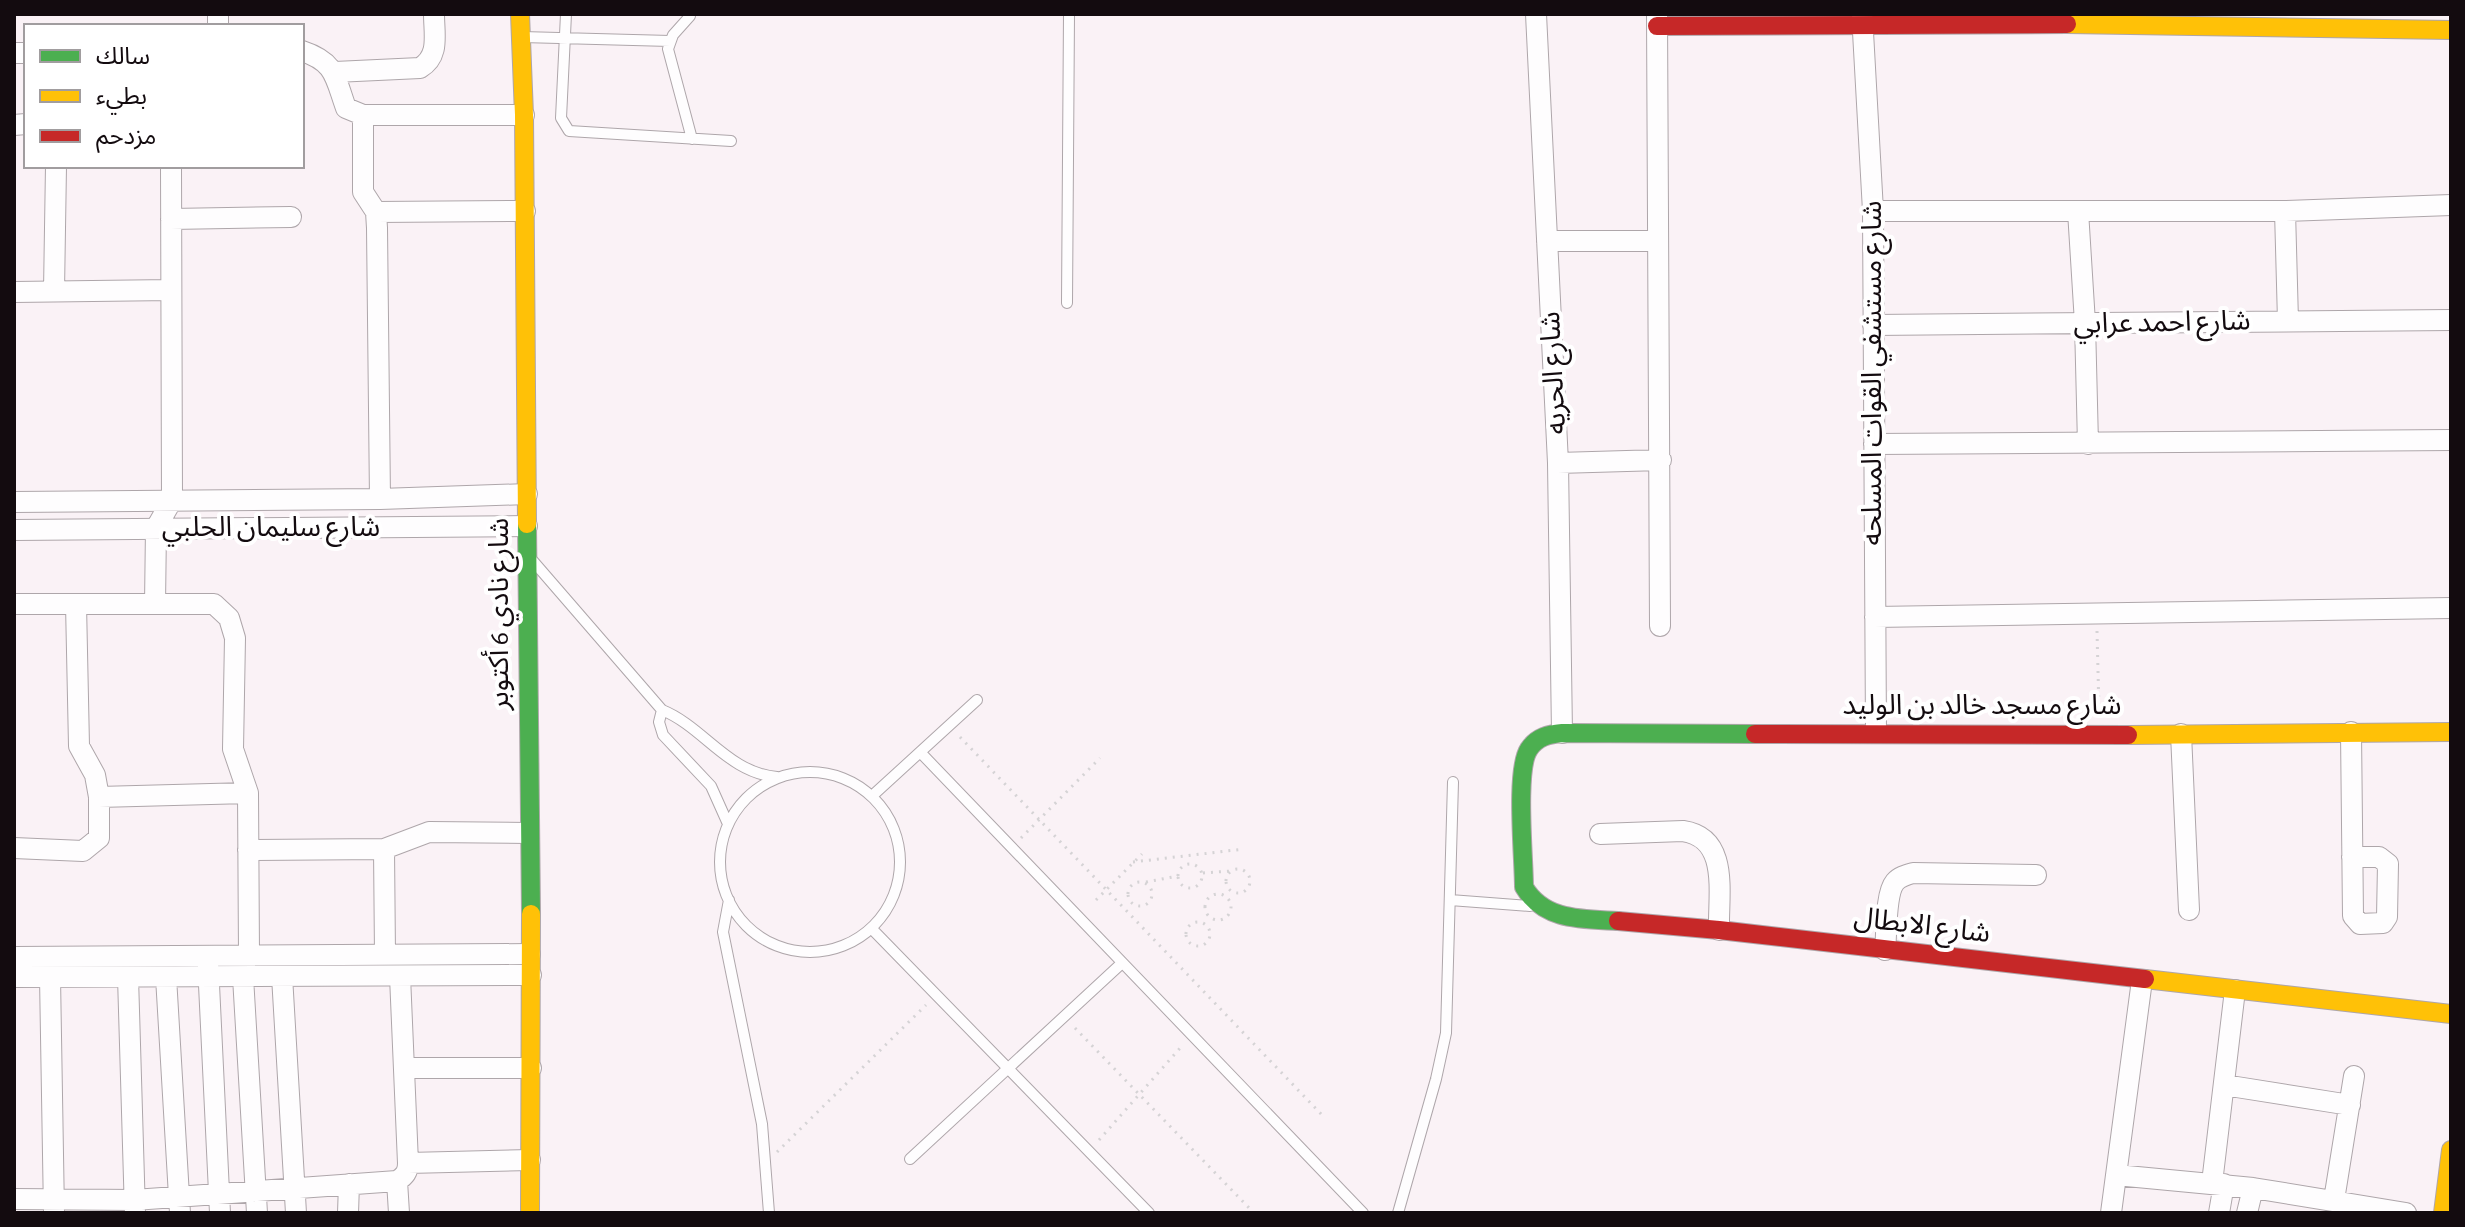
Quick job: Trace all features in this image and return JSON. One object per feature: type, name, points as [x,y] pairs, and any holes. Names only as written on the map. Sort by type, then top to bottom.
[{"type":"street","points":[[335,72],[420,68],[435,54],[434,14]]},
{"type":"street","name":"شارع نادي 6 أكتوبر","points":[[520,14],[525,211],[530,1213]]},
{"type":"street","name":"شارع الحريه","points":[[1536,14],[1558,463],[1562,733]]},
{"type":"street","points":[[1660,626],[1657,20],[1863,20],[2451,30]]},
{"type":"street","name":"شارع مستشفي القوات المسلحه","points":[[1863,20],[1873,211],[1876,733]]},
{"type":"street","points":[[304,52],[317,57],[335,72],[346,108],[363,115],[524,115]]},
{"type":"street","points":[[363,115],[363,192],[376,212],[380,499]]},
{"type":"street","points":[[54,291],[56,168]]},
{"type":"street","points":[[155,604],[156,528],[172,500],[171,168]]},
{"type":"street","points":[[1873,211],[2285,211],[2451,205]]},
{"type":"street","points":[[376,212],[525,211]]},
{"type":"street","points":[[2078,211],[2088,444]]},
{"type":"street","points":[[2285,211],[2288,321]]},
{"type":"street","points":[[171,219],[291,217]]},
{"type":"street","points":[[1547,241],[1657,241]]},
{"type":"street","points":[[14,292],[171,290]]},
{"type":"street","name":"شارع احمد عرابي","points":[[1873,325],[2451,320]]},
{"type":"street","points":[[1874,444],[2451,440]]},
{"type":"street","points":[[1558,463],[1661,460]]},
{"type":"street","name":"شارع سليمان الحلبي","points":[[14,502],[380,499],[527,494]]},
{"type":"street","name":"شارع سليمان الحلبي","points":[[14,530],[527,526]]},
{"type":"street","points":[[14,604],[214,604],[229,618],[235,638],[233,749],[248,793],[249,955]]},
{"type":"street","points":[[14,848],[83,851],[99,838],[99,797],[95,775],[79,746],[76,604]]},
{"type":"street","points":[[1875,617],[2451,608]]},
{"type":"street","points":[[2351,732],[2352,857]]},
{"type":"street","name":"شارع مسجد خالد بن الوليد","points":[[1540,907],[1524,887],[1524,759],[1538,739],[1549,734],[2451,732]]},
{"type":"street","points":[[2181,734],[2189,910]]},
{"type":"street","points":[[99,797],[248,793]]},
{"type":"street","points":[[1600,834],[1683,831],[1706,839],[1718,860],[1719,930]]},
{"type":"street","points":[[248,850],[384,849],[429,832],[529,833]]},
{"type":"street","points":[[384,849],[385,955]]},
{"type":"street","points":[[1885,950],[1890,893],[1894,883],[1903,876],[1913,873],[2036,875]]},
{"type":"street","name":"شارع الابطال","points":[[1540,907],[1564,917],[1719,930],[2451,1014]]},
{"type":"street","points":[[14,977],[166,977],[249,955],[530,954]]},
{"type":"street","points":[[14,957],[208,966],[243,977],[531,975]]},
{"type":"street","points":[[208,966],[220,1203]]},
{"type":"street","points":[[282,976],[296,1213]]},
{"type":"street","points":[[399,1213],[404,1068],[400,976]]},
{"type":"street","points":[[50,977],[54,1206]]},
{"type":"street","points":[[128,977],[135,1207]]},
{"type":"street","points":[[166,977],[180,1205]]},
{"type":"street","points":[[243,977],[257,1213]]},
{"type":"street","points":[[2111,1213],[2142,980]]},
{"type":"street","points":[[2219,1213],[2224,1085],[2235,990]]},
{"type":"street","points":[[404,1068],[531,1068]]},
{"type":"street","points":[[2334,1200],[2354,1076]]},
{"type":"street","points":[[2224,1085],[2350,1105]]},
{"type":"street","points":[[2443,1213],[2451,1150]]},
{"type":"street","points":[[16,1203],[135,1207],[220,1203],[255,1190],[349,1184],[402,1172],[530,1160]]},
{"type":"street","points":[[2116,1175],[2218,1183],[2406,1213]]},
{"type":"street","points":[[348,1213],[349,1184]]},
{"type":"street","points":[[2247,1213],[2253,1188]]},
{"type":"lane","points":[[566,14],[561,118],[569,131],[731,141]]},
{"type":"lane","points":[[1067,303],[1069,14]]},
{"type":"lane","points":[[690,16],[670,41],[669,58],[692,139]]},
{"type":"lane","points":[[520,37],[670,41]]},
{"type":"lane","points":[[527,554],[662,710],[744,768],[779,777]]},
{"type":"lane","points":[[872,796],[977,700]]},
{"type":"lane","points":[[662,710],[659,722],[663,735],[711,786],[728,824]]},
{"type":"lane","points":[[920,752],[1363,1213]]},
{"type":"lane","points":[[811,771],[828,773],[859,785],[872,796],[892,822],[901,854],[901,871],[892,902],[872,929],[851,943],[827,951],[793,951],[762,938],[743,921],[729,900],[720,870],[723,838],[728,824],[749,795],[779,777],[811,771]]},
{"type":"lane","points":[[1398,1213],[1446,1033],[1453,782]]},
{"type":"lane","points":[[729,900],[723,932],[754,1074],[769,1213]]},
{"type":"lane","points":[[1450,900],[1540,907]]},
{"type":"lane","points":[[872,929],[1149,1213]]},
{"type":"lane","points":[[910,1159],[1122,963]]},
{"type":"path","points":[[2097,614],[2099,735]]},
{"type":"path","points":[[949,725],[1323,1116]]},
{"type":"path","points":[[1012,848],[1100,758]]},
{"type":"path","points":[[1133,862],[1244,849]]},
{"type":"path","points":[[1096,900],[1142,854]]},
{"type":"path","points":[[1188,855],[1189,864]]},
{"type":"path","points":[[1189,864],[1200,868],[1202,873],[1199,885],[1189,888],[1183,886],[1178,876],[1183,866],[1189,864]]},
{"type":"path","points":[[1202,873],[1237,869],[1248,873],[1250,884],[1242,893],[1231,891]]},
{"type":"path","points":[[1231,871],[1226,881],[1231,891]]},
{"type":"path","points":[[1145,883],[1150,886],[1150,903],[1133,904],[1128,894],[1134,884],[1178,876]]},
{"type":"path","points":[[1226,897],[1231,891]]},
{"type":"path","points":[[1209,896],[1226,897],[1231,907],[1229,913],[1220,920],[1209,917],[1204,907],[1209,896]]},
{"type":"path","points":[[1202,923],[1207,926],[1210,938],[1207,943],[1196,947],[1190,944],[1185,934],[1191,924],[1202,923],[1209,917]]},
{"type":"path","points":[[766,1163],[936,995]]},
{"type":"path","points":[[1064,1017],[1254,1213]]},
{"type":"path","points":[[1089,1151],[1192,1035]]},
{"type":"traffic: fast","points":[[527,524],[531,914]]},
{"type":"traffic: fast","points":[[1618,921],[1578,918],[1553,912],[1532,898],[1524,887],[1521,794],[1529,749],[1544,737],[1562,733],[1755,734]]},
{"type":"traffic: slow","points":[[520,14],[524,115],[527,524]]},
{"type":"traffic: slow","points":[[2067,24],[2451,30]]},
{"type":"traffic: slow","points":[[2128,735],[2451,732]]},
{"type":"traffic: slow","points":[[530,1213],[531,914]]},
{"type":"traffic: slow","points":[[2145,979],[2451,1014]]},
{"type":"traffic: slow","points":[[2443,1213],[2451,1150]]},
{"type":"traffic: jam","points":[[1657,26],[2067,24]]},
{"type":"traffic: jam","points":[[1755,734],[2128,735]]},
{"type":"traffic: jam","points":[[1618,921],[2145,979]]}]
